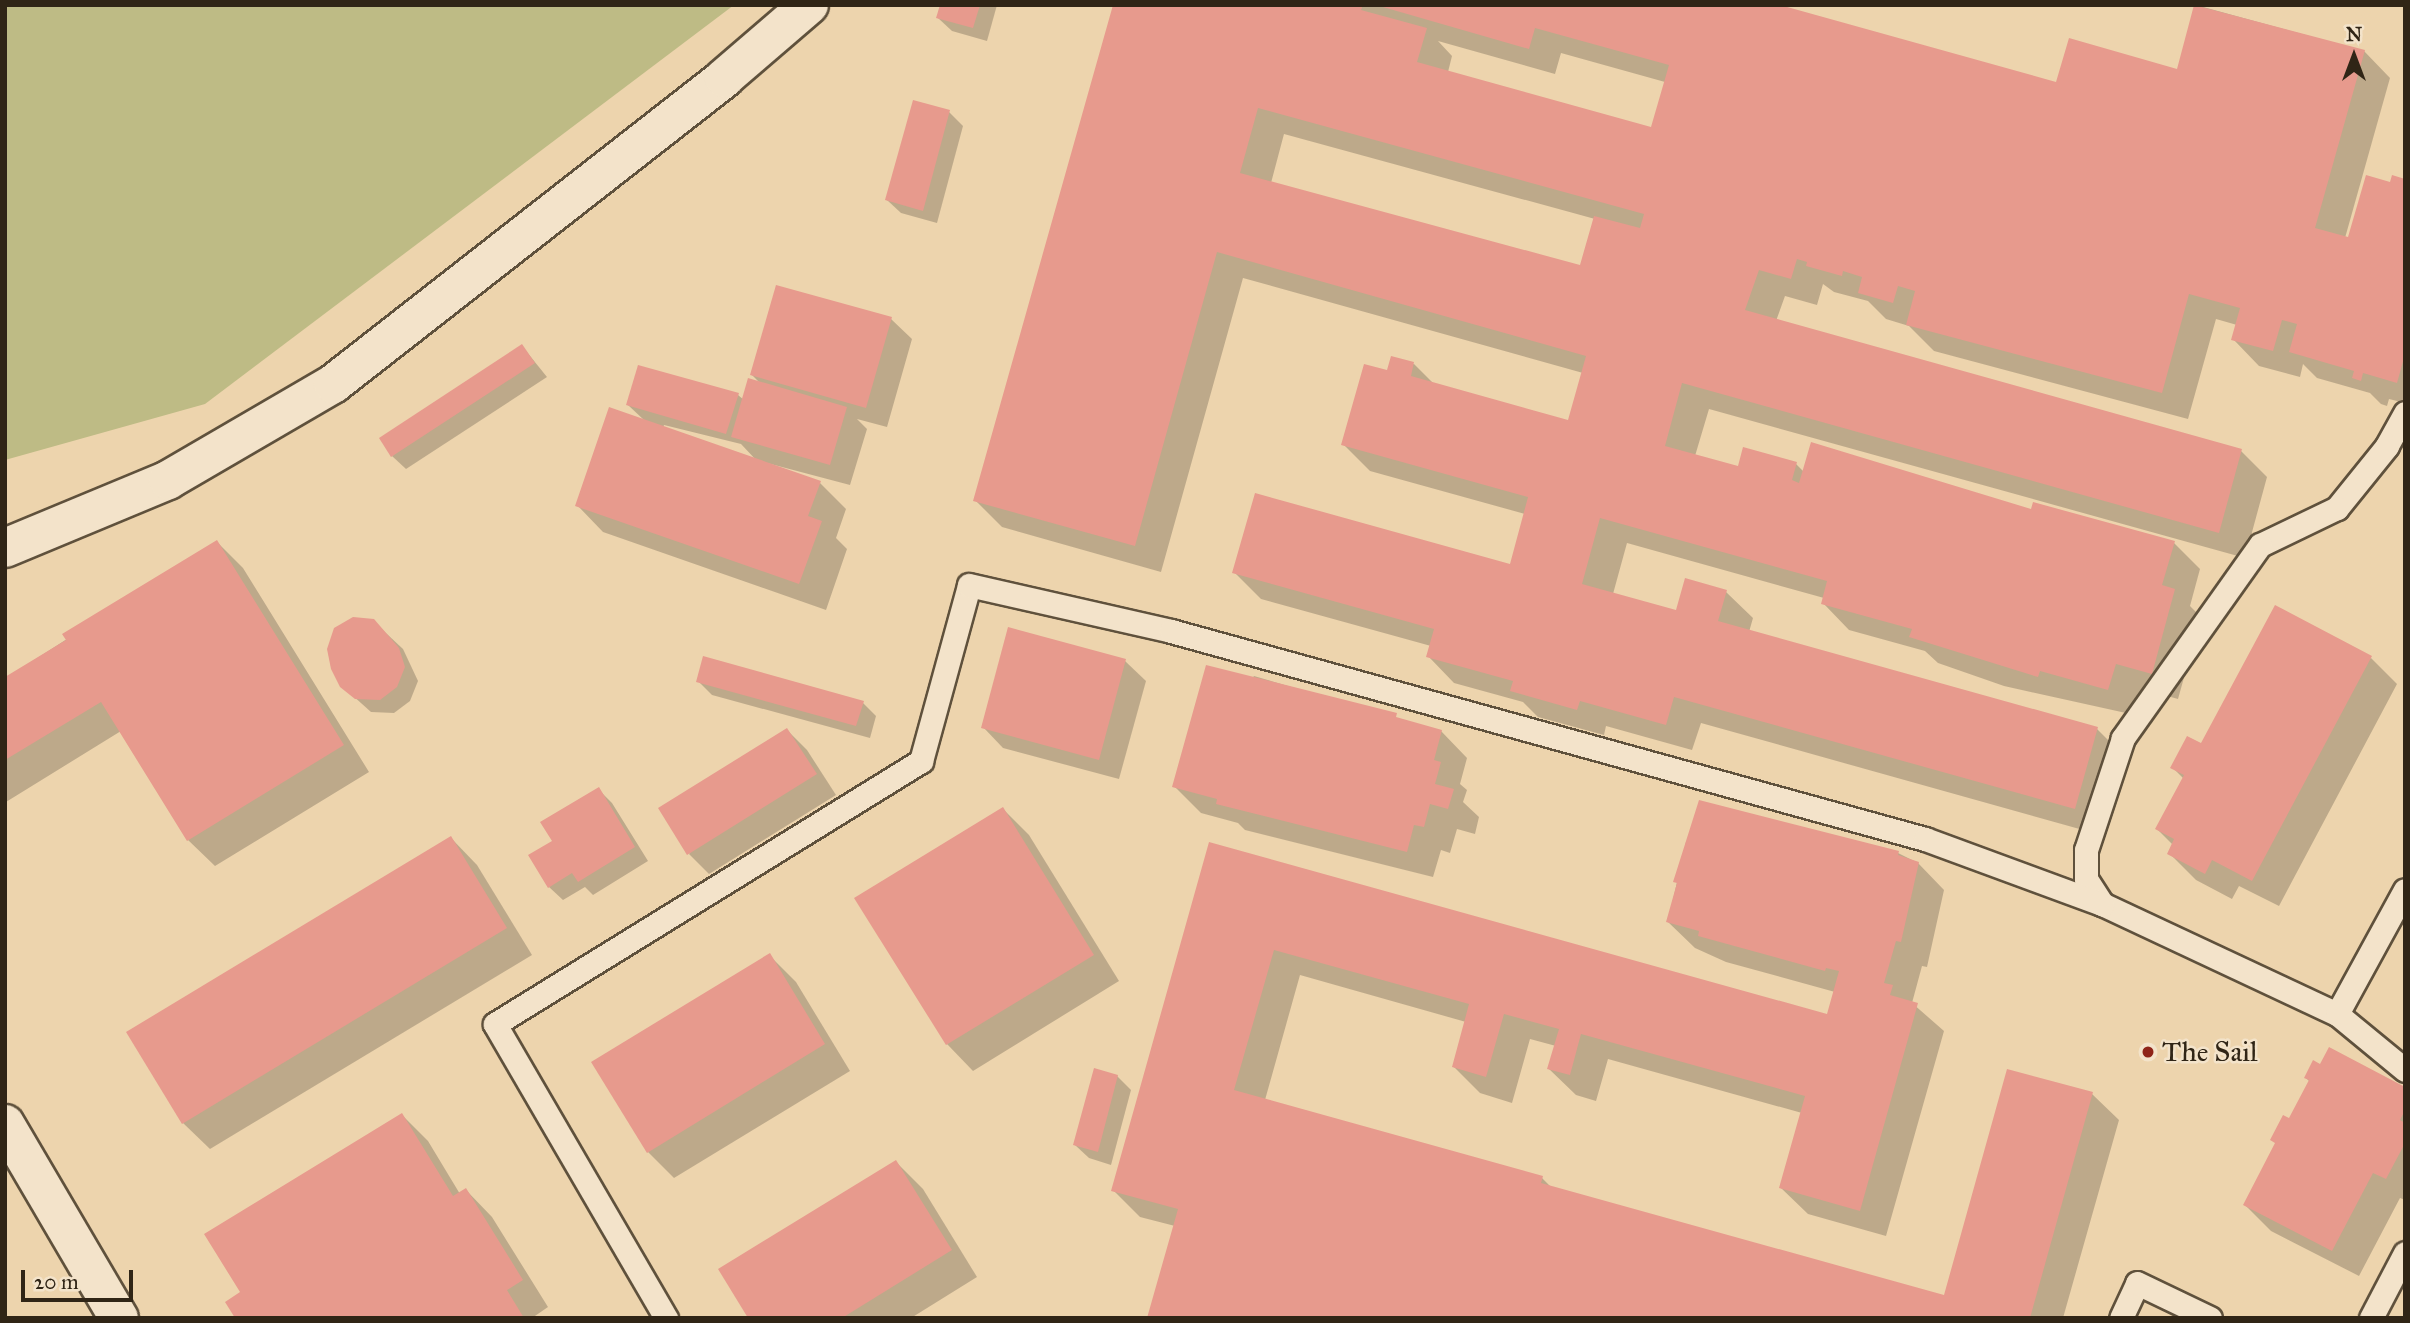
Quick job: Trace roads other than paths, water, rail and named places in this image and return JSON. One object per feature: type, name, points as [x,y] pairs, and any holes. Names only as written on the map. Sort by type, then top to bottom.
[{"type":"street","points":[[5,548],[168,480],[333,384],[724,78],[808,5]]},
{"type":"street","points":[[5,1124],[119,1318]]},
{"type":"lane","points":[[2102,904],[2087,878],[2085,850],[2123,738],[2260,545],[2337,508],[2387,446],[2405,414]]},
{"type":"lane","points":[[666,1318],[495,1024],[921,761],[969,585],[1171,631],[1925,839],[2102,904],[2337,1014],[2405,1070]]},
{"type":"lane","points":[[2337,1014],[2405,890]]},
{"type":"lane","points":[[2371,1318],[2405,1253]]},
{"type":"lane","points":[[2121,1318],[2137,1283],[2210,1318]]},
{"type":"place","name":"The Sail","points":[[2148,1052]]}]
